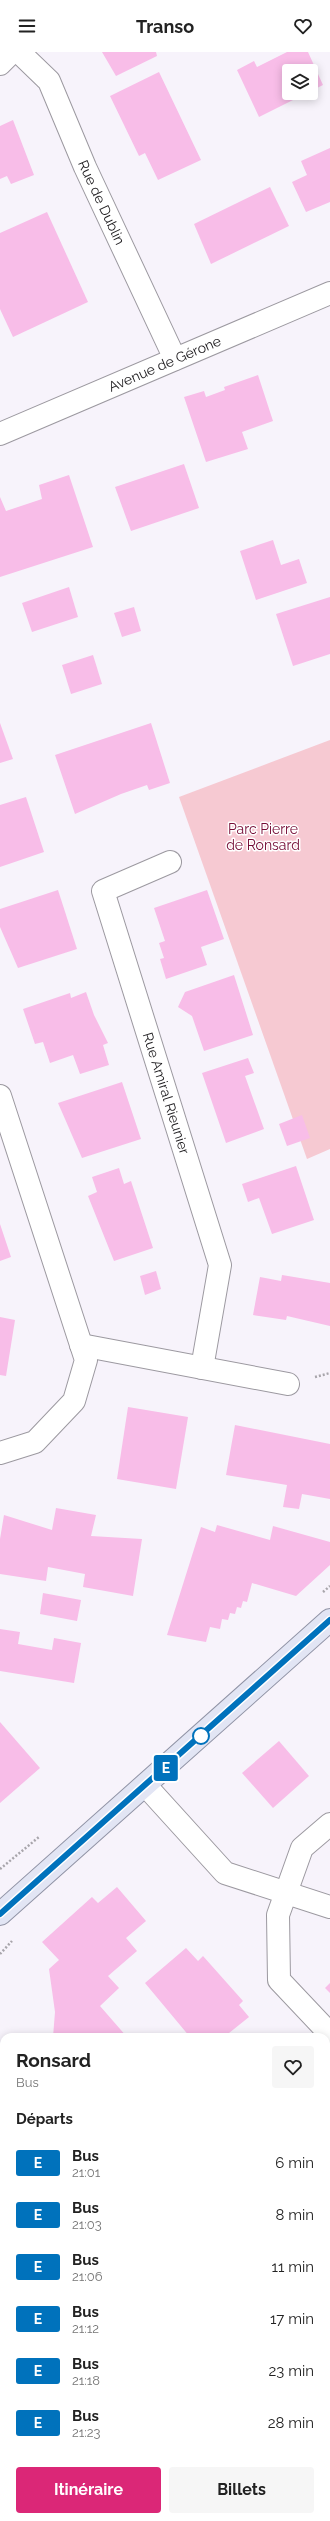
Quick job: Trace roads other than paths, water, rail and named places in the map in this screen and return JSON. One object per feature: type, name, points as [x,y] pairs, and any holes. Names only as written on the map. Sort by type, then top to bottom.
[{"type":"main road","points":[[0,1914],[146,1786],[330,1620]]},
{"type":"street","points":[[0,64],[12,52]]},
{"type":"street","name":"Rue de Dublin","points":[[19,52],[49,81],[85,167],[175,359]]},
{"type":"street","name":"Avenue de Gérone","points":[[0,434],[330,293]]},
{"type":"street","name":"Rue Amiral Rieunier","points":[[170,862],[103,891],[220,1265],[202,1368]]},
{"type":"street","points":[[0,1096],[86,1360],[74,1401],[35,1442],[0,1453]]},
{"type":"street","points":[[81,1345],[288,1384]]},
{"type":"street","points":[[146,1786],[224,1873],[288,1892],[330,1907]]},
{"type":"street","points":[[329,2033],[280,1980],[278,1915],[288,1892],[302,1848],[330,1824]]},
{"type":"park label","name":"Parc Pierre de Ronsard","points":[[263,838]]}]
